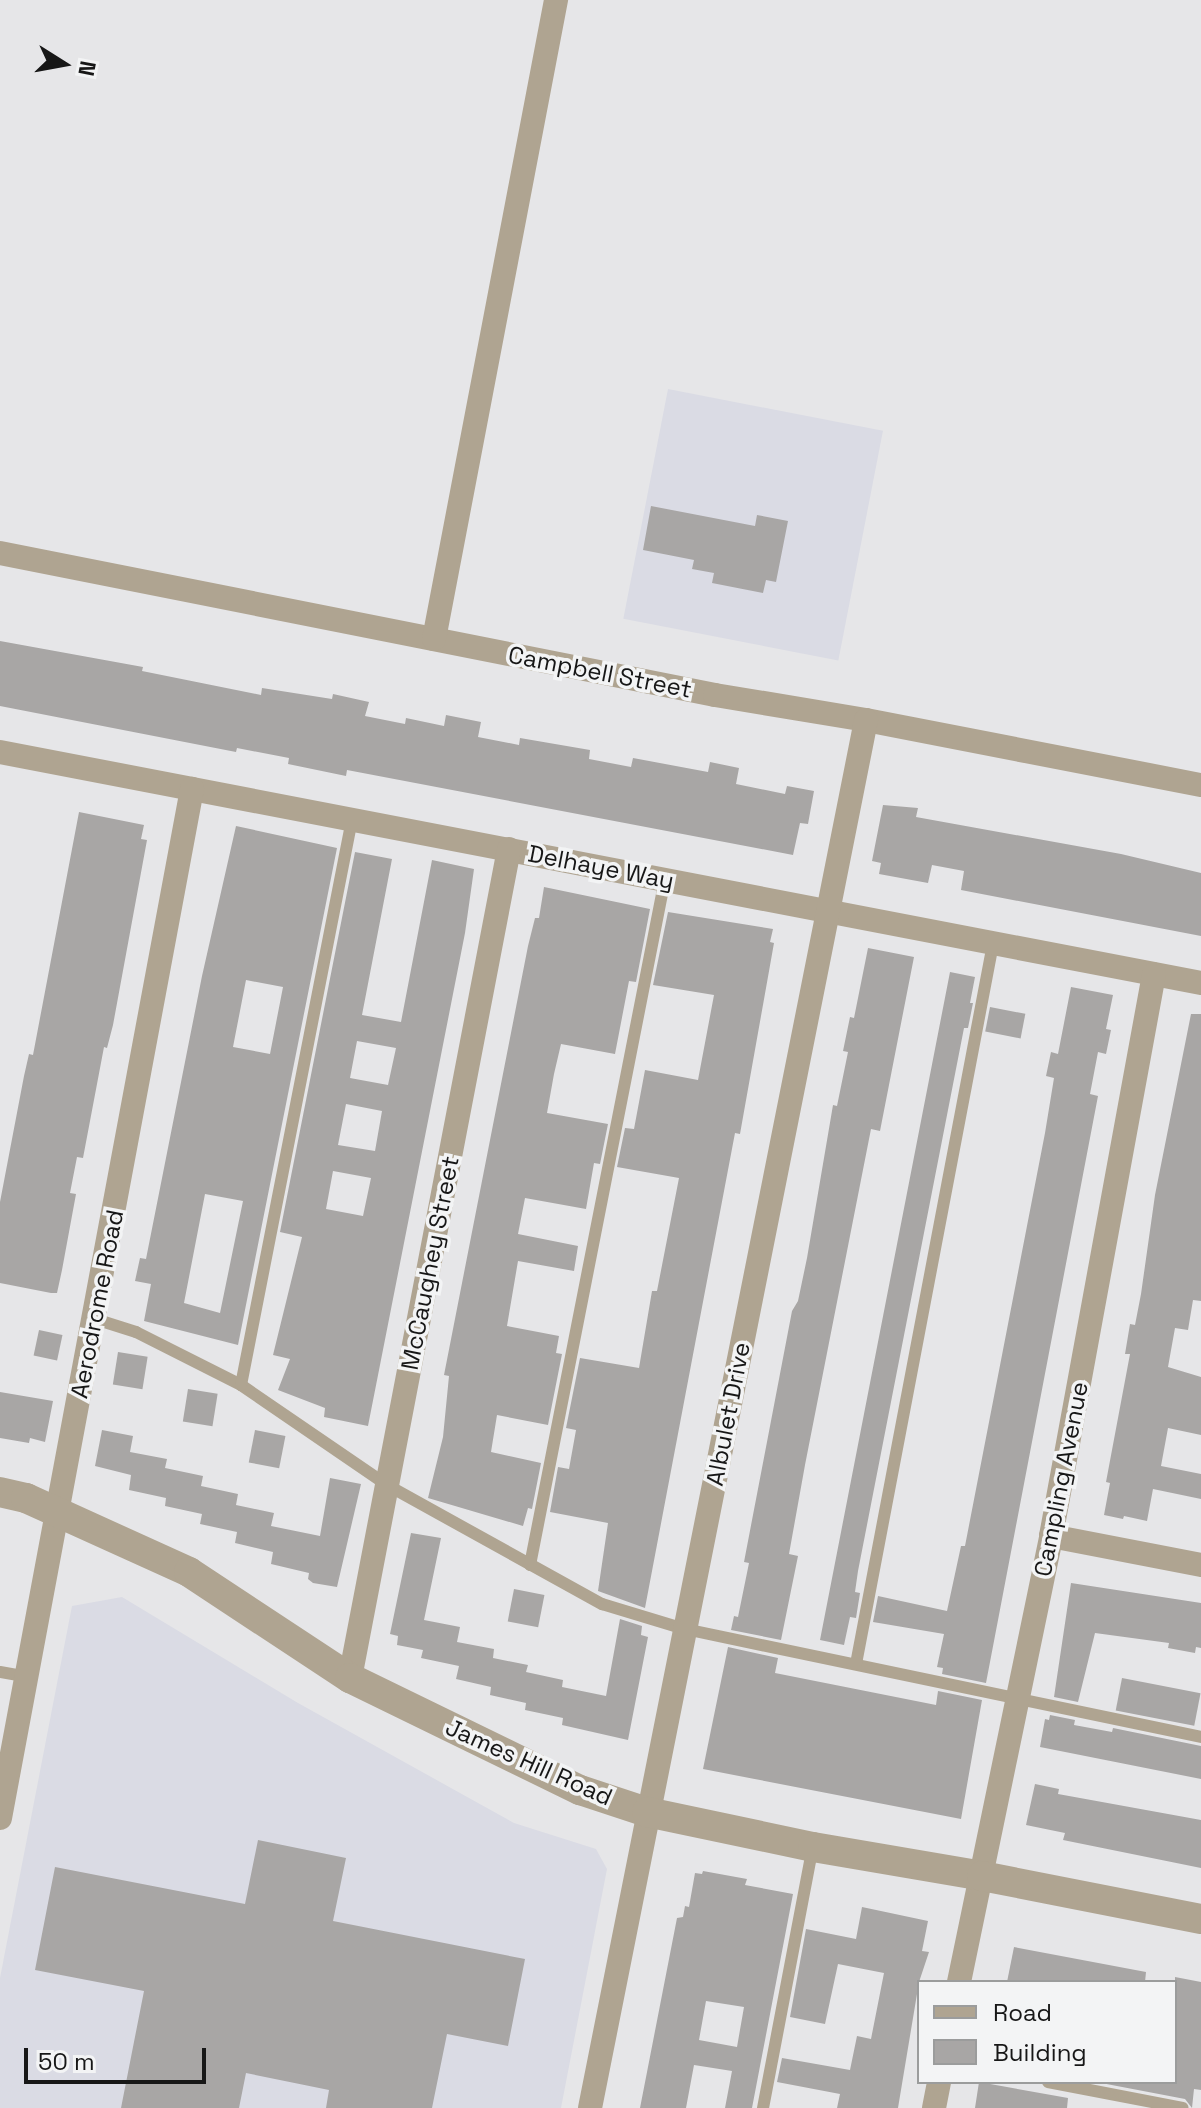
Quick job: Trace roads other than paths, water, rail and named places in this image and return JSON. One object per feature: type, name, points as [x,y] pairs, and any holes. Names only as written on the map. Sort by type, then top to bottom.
[{"type":"street","points":[[434,639],[556,0]]},
{"type":"street","name":"Campbell Street","points":[[0,553],[715,695],[866,720],[1201,785]]},
{"type":"street","name":"Albulet Drive","points":[[590,2108],[866,720]]},
{"type":"street","name":"Delhaye Way","points":[[0,752],[1201,983]]},
{"type":"street","name":"Aerodrome Road","points":[[0,1818],[192,789]]},
{"type":"street","name":"McCaughey Street","points":[[350,1678],[509,849]]},
{"type":"street","name":"Campling Avenue","points":[[959,1980],[1051,1536],[1154,974]]},
{"type":"street","name":"James Hill Road","points":[[0,1492],[26,1498],[189,1572],[350,1678],[580,1790],[647,1812],[813,1847],[1201,1919]]},
{"type":"street","points":[[1051,1536],[1201,1565]]},
{"type":"street","points":[[934,2108],[939,2084]]},
{"type":"lane","points":[[241,1385],[352,819]]},
{"type":"lane","points":[[530,1565],[665,879]]},
{"type":"lane","points":[[856,1664],[993,944]]},
{"type":"lane","points":[[95,1319],[136,1332],[241,1385],[387,1485],[602,1604],[685,1629],[1201,1737]]},
{"type":"lane","points":[[0,1672],[27,1677]]},
{"type":"lane","points":[[763,2108],[813,1847]]},
{"type":"lane","points":[[1058,2084],[1183,2108]]}]
